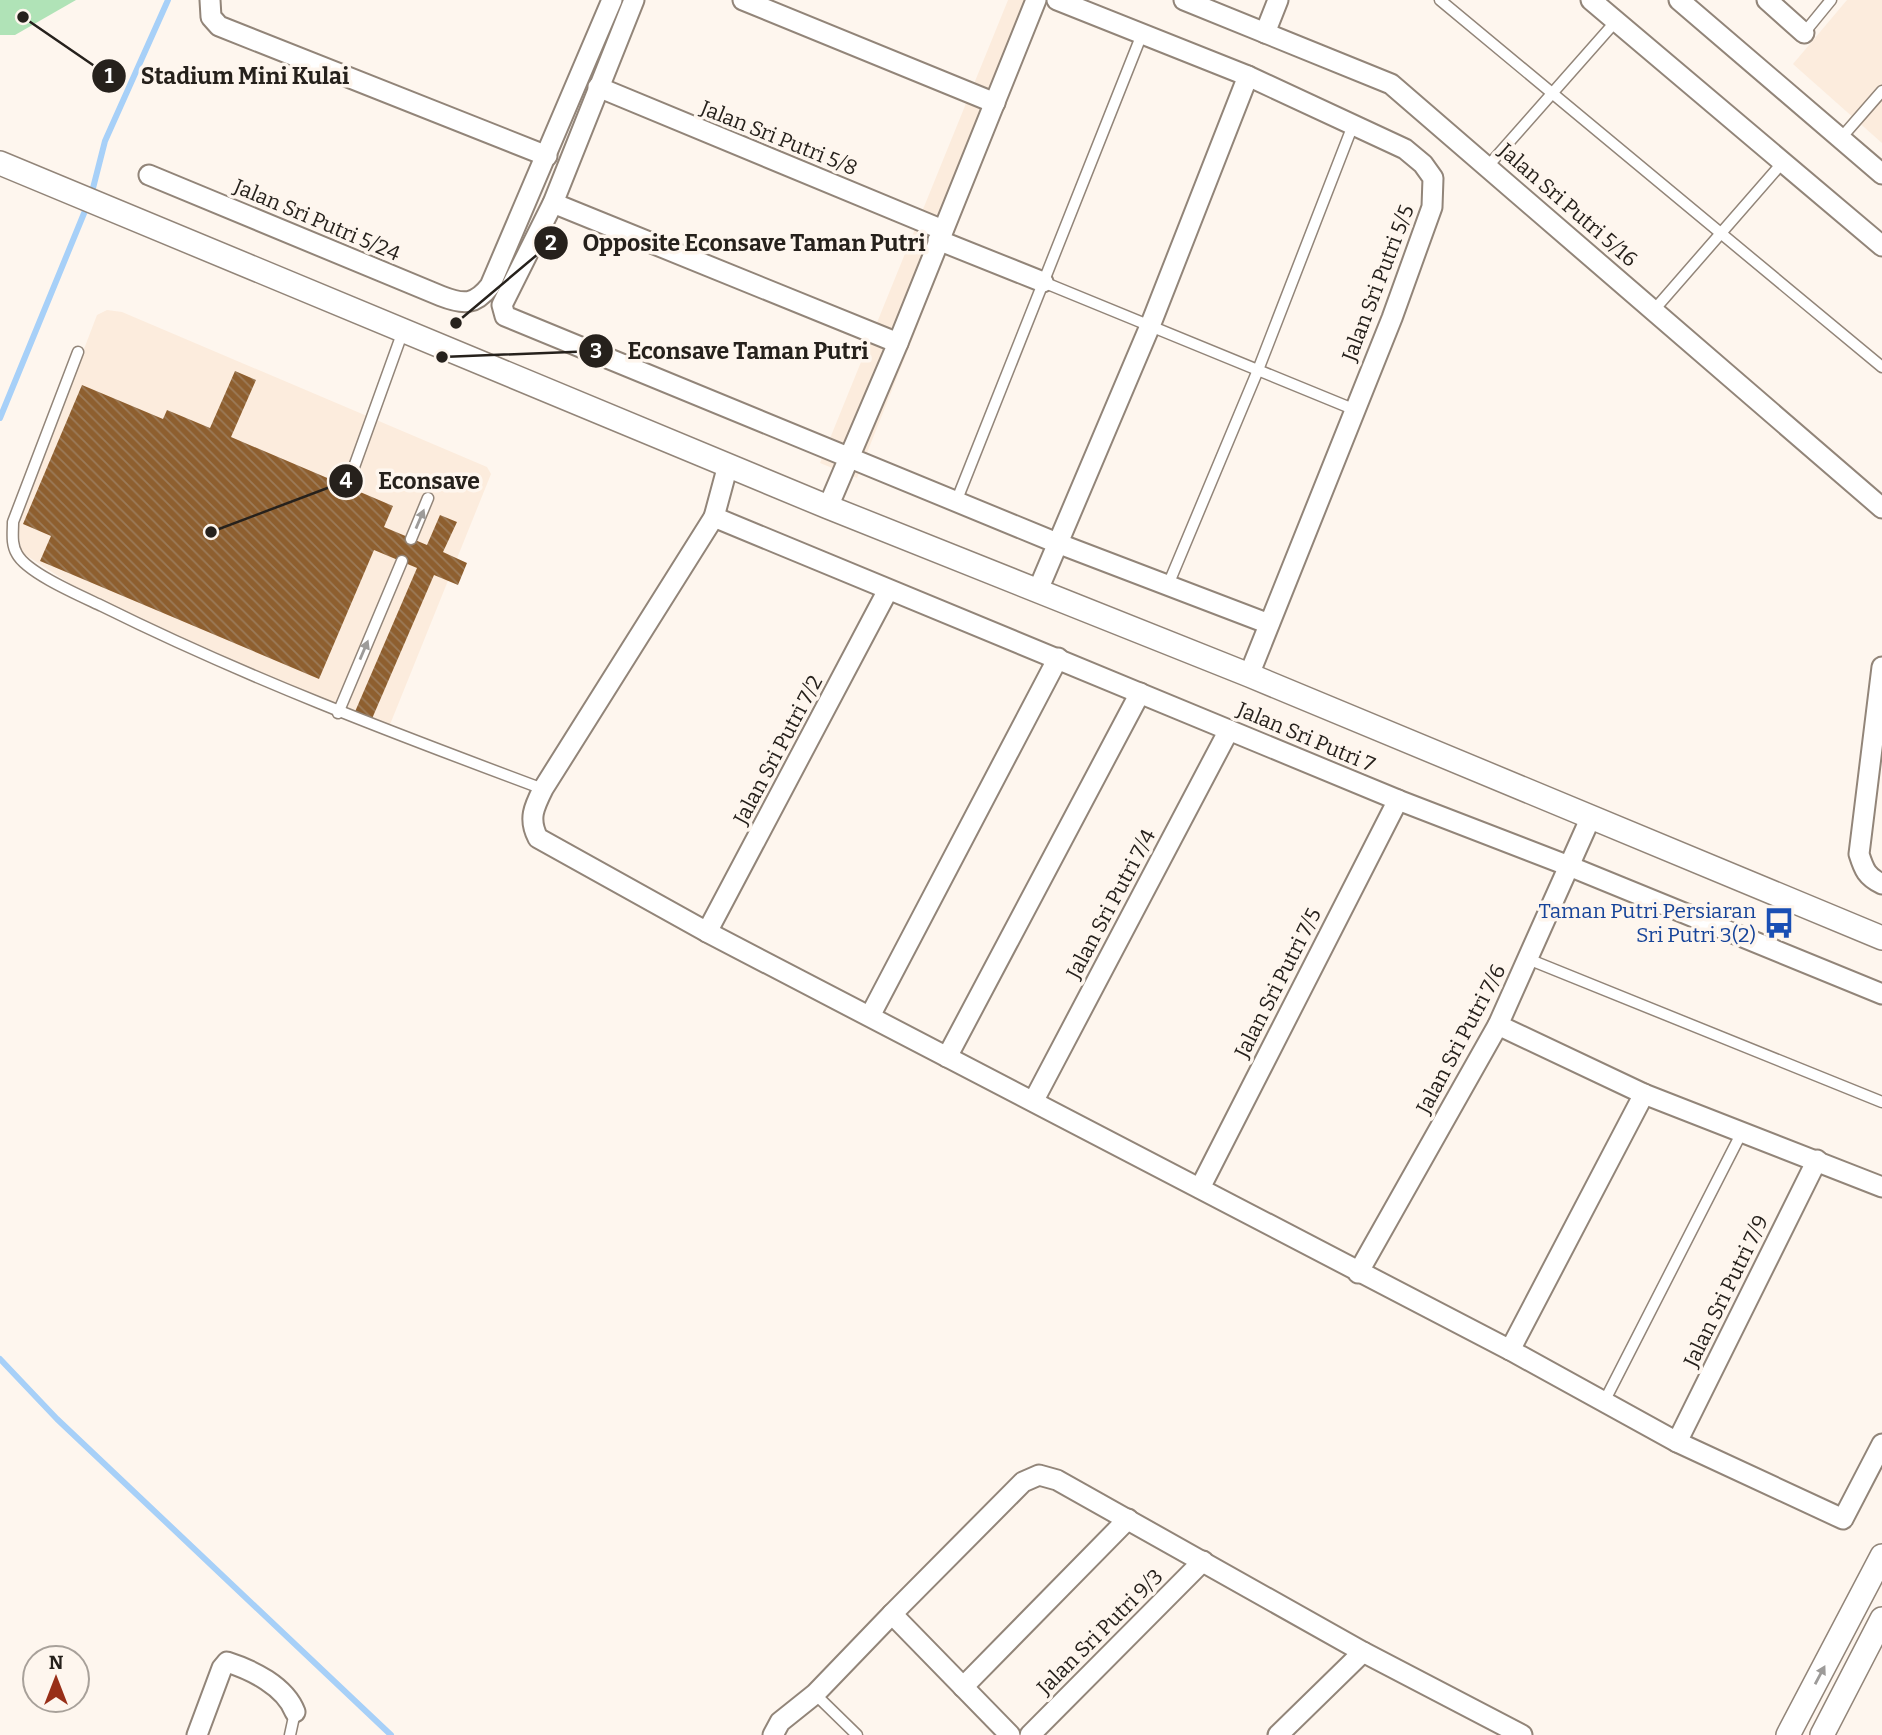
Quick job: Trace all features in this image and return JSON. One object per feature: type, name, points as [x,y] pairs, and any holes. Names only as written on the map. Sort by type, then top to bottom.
[{"type":"street","points":[[210,0],[211,18],[219,26],[547,156],[609,1]]},
{"type":"street","points":[[634,0],[553,203],[502,305],[505,316],[1057,543],[1269,624]]},
{"type":"street","points":[[743,0],[995,103]]},
{"type":"street","points":[[828,507],[898,343],[1036,0]]},
{"type":"street","name":"Jalan Sri Putri 5/5","points":[[1057,0],[1248,76],[1405,149],[1423,164],[1433,178],[1432,207],[1391,318],[1249,675]]},
{"type":"street","name":"Jalan Sri Putri 5/16","points":[[1184,0],[1391,84],[1882,508]]},
{"type":"street","points":[[1265,33],[1278,0]]},
{"type":"street","points":[[1591,0],[1882,246]]},
{"type":"street","points":[[1679,0],[1882,174]]},
{"type":"street","points":[[1767,0],[1804,33]]},
{"type":"street","points":[[1038,590],[1150,326],[1248,76]]},
{"type":"street","name":"Jalan Sri Putri 5/8","points":[[598,87],[1043,282]]},
{"type":"street","name":"Jalan Sri Putri 5/24","points":[[149,175],[441,296],[468,304],[481,298],[491,286],[547,156]]},
{"type":"street","points":[[0,163],[828,507],[1249,675],[1590,819],[1882,938]]},
{"type":"street","points":[[553,203],[898,343]]},
{"type":"street","points":[[729,465],[714,517],[542,789],[532,812],[532,826],[538,838],[707,932],[1510,1350],[1677,1442],[1843,1519],[1882,1444]]},
{"type":"street","name":"Jalan Sri Putri 7","points":[[714,517],[1398,800],[1569,866],[1882,994]]},
{"type":"street","name":"Jalan Sri Putri 7/2","points":[[707,932],[888,590]]},
{"type":"street","points":[[870,1016],[1058,658]]},
{"type":"street","points":[[1882,667],[1859,854],[1871,879],[1882,884]]},
{"type":"street","points":[[947,1057],[1140,694]]},
{"type":"street","name":"Jalan Sri Putri 7/4","points":[[1034,1100],[1229,730]]},
{"type":"street","name":"Jalan Sri Putri 7/5","points":[[1200,1188],[1398,800]]},
{"type":"street","name":"Jalan Sri Putri 7/6","points":[[1358,1273],[1498,1025],[1590,819]]},
{"type":"street","points":[[1498,1025],[1644,1094],[1882,1187]]},
{"type":"street","points":[[1510,1350],[1644,1094]]},
{"type":"street","name":"Jalan Sri Putri 7/9","points":[[1677,1442],[1817,1160]]},
{"type":"street","points":[[773,1735],[780,1722],[815,1694],[1023,1482],[1039,1475],[1057,1480],[1363,1652],[1522,1735]]},
{"type":"street","points":[[963,1687],[1128,1519]]},
{"type":"street","points":[[1788,1735],[1882,1556]]},
{"type":"street","name":"Jalan Sri Putri 9/3","points":[[1030,1735],[1203,1561]]},
{"type":"street","points":[[892,1614],[1010,1735]]},
{"type":"street","points":[[1822,1735],[1882,1619]]},
{"type":"street","points":[[1282,1730],[1363,1652]]},
{"type":"street","points":[[197,1735],[222,1668],[228,1662],[266,1681],[284,1695],[295,1712]]},
{"type":"street","points":[[1282,1730],[1305,1735]]},
{"type":"lane","points":[[1440,0],[1882,367]]},
{"type":"lane","points":[[1804,33],[1831,0]]},
{"type":"lane","points":[[1488,166],[1616,20]]},
{"type":"lane","points":[[956,502],[1142,34]]},
{"type":"lane","points":[[1841,138],[1882,91]]},
{"type":"lane","points":[[1168,585],[1258,370],[1353,125]]},
{"type":"lane","points":[[1654,310],[1783,162]]},
{"type":"lane","points":[[1043,282],[1353,409]]},
{"type":"lane","points":[[354,467],[403,331]]},
{"type":"lane","points":[[78,352],[13,522],[13,542],[17,554],[34,569],[72,591],[189,649],[338,713],[542,789]]},
{"type":"lane","points":[[411,539],[428,498]]},
{"type":"lane","points":[[338,713],[402,561]]},
{"type":"lane","points":[[1528,959],[1882,1102]]},
{"type":"lane","points":[[1604,1402],[1742,1132]]},
{"type":"lane","points":[[815,1694],[857,1735]]},
{"type":"lane","points":[[290,1735],[295,1712]]},
{"type":"shaded area","points":[[1008,0],[1047,0],[857,478],[820,463]]},
{"type":"shaded area","points":[[1847,0],[1882,0],[1882,143],[1793,64]]},
{"type":"shaded area","points":[[107,310],[122,312],[487,467],[491,474],[389,727],[202,650],[72,585],[21,552],[18,522],[97,315]]},
{"type":"green space","points":[[0,0],[76,0],[15,35],[0,35]]},
{"type":"building","points":[[235,371],[256,380],[231,437],[393,506],[384,527],[427,545],[440,515],[457,522],[443,552],[467,563],[458,585],[434,575],[371,721],[354,714],[417,568],[374,550],[319,679],[40,561],[51,536],[23,524],[82,385],[163,419],[167,410],[210,428]]},
{"type":"waterway","points":[[91,196],[105,141],[168,0]]},
{"type":"waterway","points":[[0,418],[87,206]]},
{"type":"waterway","points":[[0,1359],[57,1419],[391,1735]]},
{"type":"place","name":"Stadium Mini Kulai","points":[[23,17]]},
{"type":"place","name":"Opposite Econsave Taman Putri","points":[[456,323]]},
{"type":"place","name":"Econsave Taman Putri","points":[[442,357]]},
{"type":"place","name":"Econsave","points":[[211,532]]},
{"type":"place","name":"Taman Putri Persiaran Sri Putri 3(2)","points":[[1779,923]]}]
